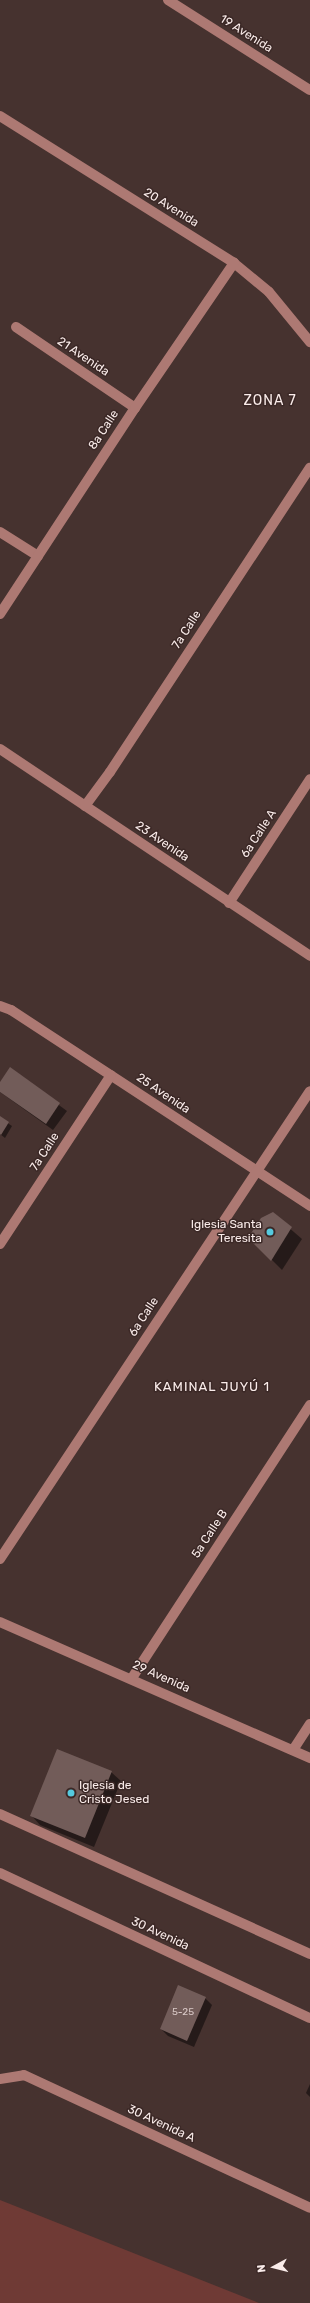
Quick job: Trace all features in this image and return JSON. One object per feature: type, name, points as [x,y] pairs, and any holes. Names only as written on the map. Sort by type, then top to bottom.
[{"type":"street","name":"19 Avenida","points":[[168,0],[310,90]]},
{"type":"street","name":"20 Avenida","points":[[0,116],[234,263],[269,292],[310,342]]},
{"type":"street","name":"8a Calle","points":[[0,614],[134,408],[234,263]]},
{"type":"street","name":"21 Avenida","points":[[16,327],[134,408]]},
{"type":"street","name":"7a Calle","points":[[85,806],[110,772],[310,468]]},
{"type":"street","points":[[0,532],[38,556]]},
{"type":"street","name":"23 Avenida","points":[[0,749],[310,956]]},
{"type":"street","name":"6a Calle A","points":[[229,903],[310,779]]},
{"type":"street","name":"25 Avenida","points":[[0,1006],[11,1010],[310,1206]]},
{"type":"street","name":"7a Calle","points":[[0,1244],[111,1075]]},
{"type":"street","name":"6a Calle","points":[[0,1559],[310,1091]]},
{"type":"street","name":"5a Calle B","points":[[132,1678],[310,1405]]},
{"type":"street","name":"29 Avenida","points":[[0,1622],[132,1678],[310,1758]]},
{"type":"street","points":[[292,1750],[310,1724]]},
{"type":"street","points":[[0,1814],[310,1954]]},
{"type":"street","name":"30 Avenida","points":[[0,1873],[310,2018]]},
{"type":"street","name":"30 Avenida A","points":[[0,2079],[24,2075],[310,2208]]},
{"type":"shaded area","points":[[0,2200],[259,2303],[0,2303]]},
{"type":"building","points":[[10,1067],[60,1103],[46,1124],[0,1092],[0,1082]]},
{"type":"building","points":[[0,1116],[9,1122],[1,1135],[0,1134]]},
{"type":"building","name":"Iglesia Santa Teresita","points":[[273,1212],[292,1227],[271,1261],[248,1238],[261,1218]]},
{"type":"building","name":"Iglesia de Cristo Jesed","points":[[57,1749],[112,1771],[85,1838],[30,1816]]},
{"type":"building","points":[[178,1985],[206,1997],[187,2041],[160,2029]]},
{"type":"place","name":"Iglesia Santa Teresita","points":[[270,1232]]},
{"type":"place","name":"Iglesia de Cristo Jesed","points":[[71,1793]]},
{"type":"district","name":"ZONA 7","points":[[270,401]]},
{"type":"district","name":"KAMINAL JUYÚ 1","points":[[212,1387]]}]
